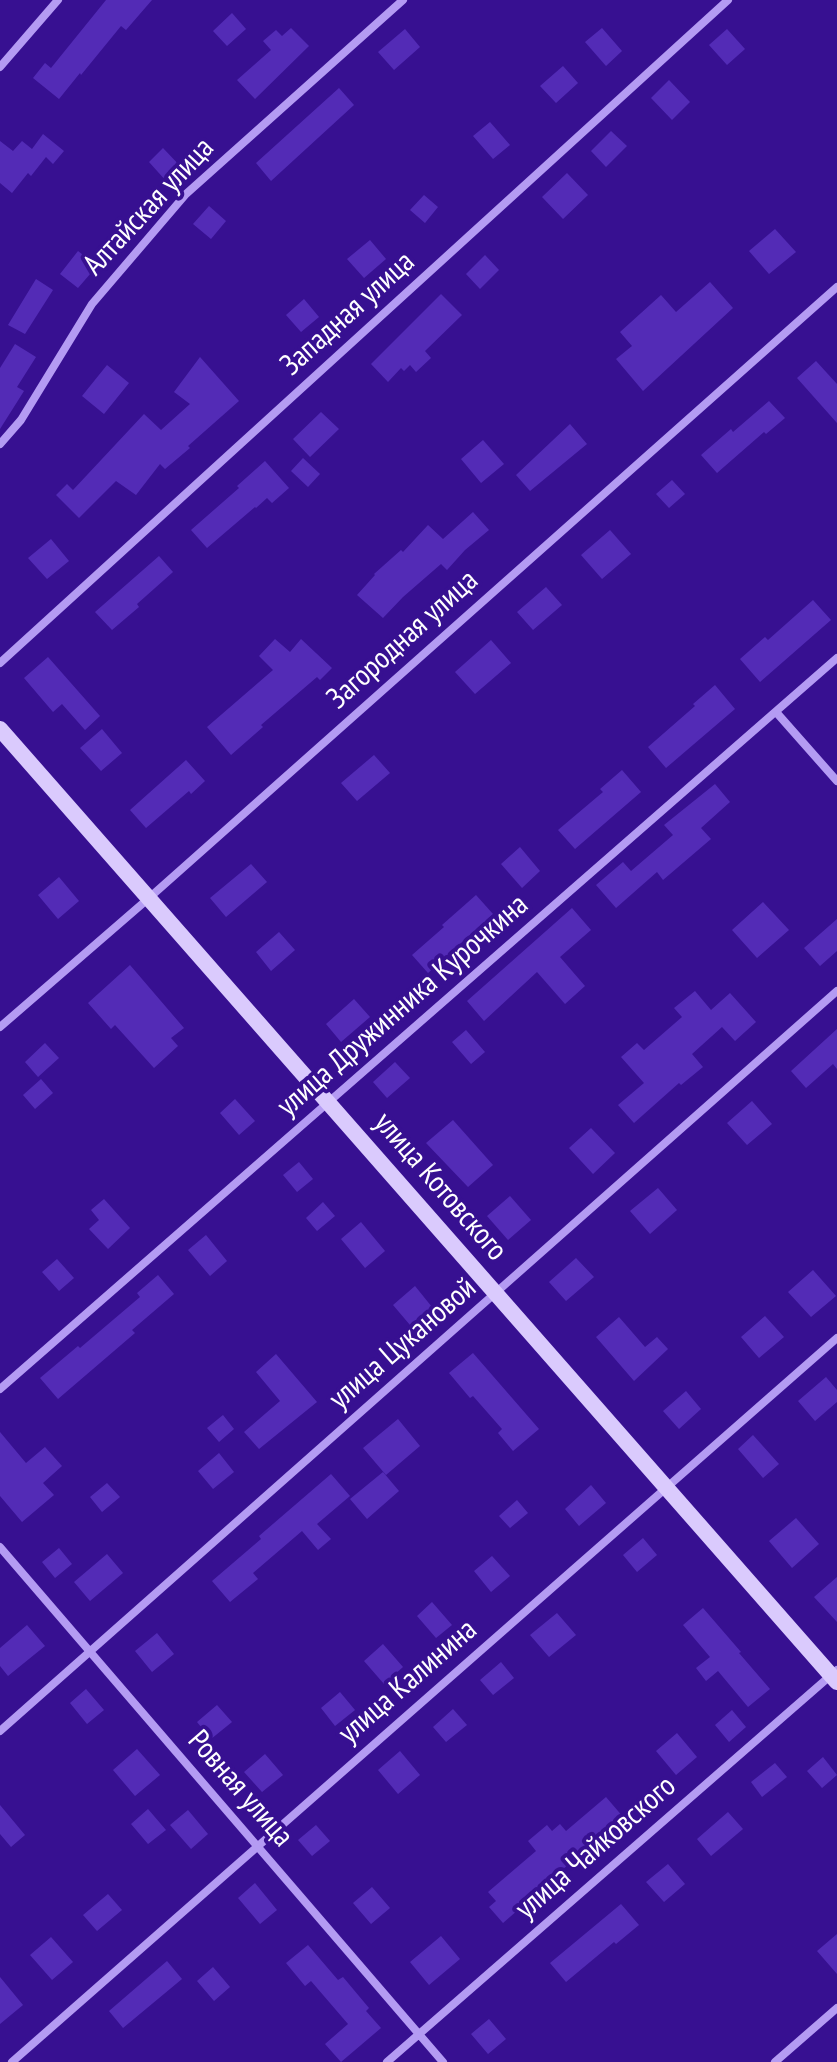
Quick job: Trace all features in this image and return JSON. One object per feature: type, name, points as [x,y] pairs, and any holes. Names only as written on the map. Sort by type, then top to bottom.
[{"type":"street","points":[[0,67],[58,0]]},
{"type":"street","name":"Алтайская улица","points":[[0,444],[21,420],[92,304],[186,194],[403,0]]},
{"type":"street","name":"Западная улица","points":[[0,663],[728,0]]},
{"type":"street","name":"Загородная улица","points":[[0,1027],[837,287]]},
{"type":"street","name":"улица Дружинника Курочкина","points":[[0,1389],[837,658]]},
{"type":"street","points":[[776,712],[837,781]]},
{"type":"street","name":"улица Котовского","points":[[0,729],[835,1675]]},
{"type":"street","name":"улица Цукановой","points":[[0,1731],[837,991]]},
{"type":"street","name":"улица Калинина","points":[[12,2062],[837,1338]]},
{"type":"street","name":"Ровная улица","points":[[0,1547],[443,2062]]},
{"type":"street","name":"улица Чайковского","points":[[387,2062],[835,1675]]},
{"type":"street","points":[[775,2062],[837,2008]]},
{"type":"building","points":[[106,0],[152,0],[126,30],[121,26],[59,99],[33,78],[45,63],[51,68]]},
{"type":"building","points":[[232,13],[246,29],[227,46],[213,31]]},
{"type":"building","points":[[291,28],[309,46],[255,99],[237,80],[271,50],[263,41],[276,30],[282,36]]},
{"type":"building","points":[[602,28],[622,51],[606,66],[585,42]]},
{"type":"building","points":[[405,29],[420,47],[394,70],[378,52]]},
{"type":"building","points":[[727,29],[745,49],[727,65],[709,45]]},
{"type":"building","points":[[563,66],[578,83],[556,103],[540,86]]},
{"type":"building","points":[[669,80],[690,102],[672,120],[651,98]]},
{"type":"building","points":[[339,88],[354,105],[271,181],[256,163]]},
{"type":"building","points":[[490,122],[510,145],[493,159],[473,136]]},
{"type":"building","points":[[611,131],[627,146],[606,167],[591,151]]},
{"type":"building","points":[[43,134],[64,151],[53,164],[46,157],[12,193],[0,183],[0,141],[13,151],[22,141],[32,149]]},
{"type":"building","points":[[163,148],[182,168],[167,182],[149,162]]},
{"type":"building","points":[[567,173],[588,195],[563,219],[542,197]]},
{"type":"building","points":[[424,195],[438,207],[425,223],[410,210]]},
{"type":"building","points":[[209,206],[226,221],[211,239],[193,224]]},
{"type":"building","points":[[775,229],[796,252],[769,274],[749,251]]},
{"type":"building","points":[[370,240],[386,259],[364,278],[347,259]]},
{"type":"building","points":[[78,251],[97,266],[78,288],[60,274]]},
{"type":"building","points":[[485,255],[499,270],[480,289],[466,274]]},
{"type":"building","points":[[36,279],[53,290],[25,334],[8,325]]},
{"type":"building","points":[[710,282],[733,308],[643,391],[616,359],[632,346],[620,332],[661,295],[676,312]]},
{"type":"building","points":[[441,294],[462,315],[425,351],[431,358],[416,372],[410,365],[404,371],[401,368],[388,382],[371,364]]},
{"type":"building","points":[[304,299],[319,317],[301,332],[286,315]]},
{"type":"building","points":[[15,344],[36,357],[17,387],[24,391],[0,429],[0,368]]},
{"type":"building","points":[[200,357],[239,401],[165,469],[160,464],[136,495],[116,481],[79,518],[56,495],[67,484],[73,490],[144,414],[161,430],[190,404],[174,392]]},
{"type":"building","points":[[816,361],[837,384],[837,423],[797,378]]},
{"type":"building","points":[[107,365],[129,383],[104,414],[82,396]]},
{"type":"building","points":[[769,401],[785,418],[717,473],[701,455]]},
{"type":"building","points":[[321,412],[339,429],[310,457],[293,439]]},
{"type":"building","points":[[570,424],[587,444],[530,491],[516,475]]},
{"type":"building","points":[[483,440],[504,464],[481,483],[461,459]]},
{"type":"building","points":[[303,458],[320,474],[308,487],[291,471]]},
{"type":"building","points":[[265,461],[289,488],[272,503],[267,498],[207,548],[191,530]]},
{"type":"building","points":[[672,480],[685,494],[669,508],[656,494]]},
{"type":"building","points":[[473,512],[489,530],[447,570],[441,564],[383,618],[357,595],[374,574],[401,550],[403,552],[428,525],[443,539]]},
{"type":"building","points":[[610,530],[631,554],[602,579],[581,555]]},
{"type":"building","points":[[51,539],[69,561],[47,579],[28,558]]},
{"type":"building","points":[[159,556],[173,572],[112,630],[95,612]]},
{"type":"building","points":[[546,587],[562,605],[533,630],[517,612]]},
{"type":"building","points":[[813,600],[831,620],[760,682],[740,659],[765,637],[768,640]]},
{"type":"building","points":[[275,639],[290,652],[301,639],[332,668],[261,725],[263,727],[231,755],[207,727],[273,670],[259,656]]},
{"type":"building","points":[[491,640],[511,663],[475,694],[455,672]]},
{"type":"building","points":[[48,657],[100,716],[85,730],[62,704],[53,712],[24,678]]},
{"type":"building","points":[[715,685],[735,709],[666,768],[648,747]]},
{"type":"building","points":[[102,729],[122,753],[101,771],[80,748]]},
{"type":"building","points":[[374,755],[390,773],[357,801],[341,783]]},
{"type":"building","points":[[186,760],[205,781],[146,828],[130,810]]},
{"type":"building","points":[[622,770],[641,792],[575,849],[558,830],[603,792],[600,789]]},
{"type":"building","points":[[715,784],[730,802],[701,828],[711,839],[663,880],[657,872],[616,908],[596,885],[623,862],[631,871],[673,835],[664,825]]},
{"type":"building","points":[[520,847],[540,871],[522,888],[501,864]]},
{"type":"building","points":[[251,864],[267,882],[226,917],[210,898]]},
{"type":"building","points":[[59,877],[79,901],[58,919],[38,895]]},
{"type":"building","points":[[476,895],[493,914],[428,973],[412,955]]},
{"type":"building","points":[[763,902],[789,930],[757,958],[732,930]]},
{"type":"building","points":[[572,908],[591,930],[560,957],[585,986],[565,1004],[537,972],[484,1021],[467,1001]]},
{"type":"building","points":[[837,919],[837,951],[820,966],[804,948]]},
{"type":"building","points":[[279,932],[295,950],[271,971],[256,952]]},
{"type":"building","points":[[130,965],[184,1028],[171,1038],[178,1046],[154,1068],[115,1025],[111,1029],[88,1003]]},
{"type":"building","points":[[695,991],[711,1010],[730,993],[756,1022],[735,1041],[722,1027],[692,1054],[703,1067],[681,1085],[679,1083],[634,1123],[618,1105],[644,1083],[621,1057],[637,1043],[644,1050],[682,1017],[674,1008]]},
{"type":"building","points":[[354,999],[370,1017],[341,1042],[326,1024]]},
{"type":"building","points":[[837,1029],[837,1069],[833,1064],[806,1088],[791,1071]]},
{"type":"building","points":[[466,1030],[485,1052],[471,1064],[452,1042]]},
{"type":"building","points":[[45,1043],[59,1058],[38,1077],[25,1062]]},
{"type":"building","points":[[395,1062],[410,1078],[387,1098],[373,1082]]},
{"type":"building","points":[[41,1079],[53,1093],[35,1109],[23,1095]]},
{"type":"building","points":[[235,1099],[255,1121],[239,1135],[220,1113]]},
{"type":"building","points":[[752,1101],[772,1124],[747,1145],[727,1123]]},
{"type":"building","points":[[453,1120],[493,1165],[468,1187],[426,1143]]},
{"type":"building","points":[[591,1128],[615,1153],[593,1174],[569,1148]]},
{"type":"building","points":[[299,1162],[313,1179],[297,1192],[283,1175]]},
{"type":"building","points":[[658,1188],[677,1210],[650,1234],[630,1211]]},
{"type":"building","points":[[510,1196],[531,1220],[508,1240],[487,1216]]},
{"type":"building","points":[[104,1199],[130,1228],[108,1249],[89,1229],[99,1220],[91,1210]]},
{"type":"building","points":[[323,1202],[335,1216],[317,1231],[306,1218]]},
{"type":"building","points":[[361,1222],[385,1251],[365,1268],[341,1239]]},
{"type":"building","points":[[206,1235],[227,1261],[210,1276],[188,1250]]},
{"type":"building","points":[[576,1258],[594,1277],[566,1301],[549,1282]]},
{"type":"building","points":[[57,1259],[74,1278],[59,1291],[42,1272]]},
{"type":"building","points":[[813,1270],[836,1296],[811,1317],[788,1292]]},
{"type":"building","points":[[158,1275],[174,1294],[132,1330],[135,1333],[58,1399],[40,1378],[140,1297],[137,1293]]},
{"type":"building","points":[[415,1286],[432,1307],[410,1325],[393,1305]]},
{"type":"building","points":[[765,1316],[784,1337],[759,1358],[741,1337]]},
{"type":"building","points":[[619,1317],[645,1347],[657,1337],[668,1349],[634,1381],[596,1337]]},
{"type":"building","points":[[473,1353],[539,1429],[513,1451],[498,1433],[502,1429],[449,1373]]},
{"type":"building","points":[[276,1354],[317,1402],[259,1449],[244,1432],[280,1401],[256,1372]]},
{"type":"building","points":[[826,1377],[837,1390],[837,1402],[815,1421],[798,1401]]},
{"type":"building","points":[[686,1391],[701,1409],[679,1429],[663,1411]]},
{"type":"building","points":[[223,1415],[234,1429],[219,1442],[207,1428]]},
{"type":"building","points":[[398,1419],[420,1446],[386,1475],[363,1448]]},
{"type":"building","points":[[0,1432],[26,1463],[45,1447],[62,1466],[43,1483],[54,1495],[22,1522],[0,1496]]},
{"type":"building","points":[[753,1435],[779,1464],[763,1478],[738,1449]]},
{"type":"building","points":[[219,1453],[234,1472],[213,1489],[198,1471]]},
{"type":"building","points":[[383,1472],[399,1491],[367,1519],[350,1499]]},
{"type":"building","points":[[331,1474],[350,1496],[317,1524],[331,1539],[318,1550],[302,1531],[253,1573],[258,1579],[230,1602],[212,1581]]},
{"type":"building","points":[[107,1483],[120,1497],[102,1512],[90,1497]]},
{"type":"building","points":[[591,1485],[606,1503],[579,1526],[565,1509]]},
{"type":"building","points":[[517,1500],[528,1513],[510,1528],[499,1516]]},
{"type":"building","points":[[796,1518],[819,1544],[792,1568],[769,1541]]},
{"type":"building","points":[[643,1538],[657,1555],[637,1572],[623,1555]]},
{"type":"building","points":[[59,1548],[72,1564],[55,1578],[42,1562]]},
{"type":"building","points":[[107,1554],[123,1573],[90,1601],[74,1582]]},
{"type":"building","points":[[492,1556],[510,1576],[491,1592],[474,1571]]},
{"type":"building","points":[[837,1577],[837,1622],[814,1597]]},
{"type":"building","points":[[432,1602],[452,1625],[436,1638],[417,1616]]},
{"type":"building","points":[[703,1608],[770,1689],[748,1707],[718,1671],[706,1681],[696,1668],[710,1657],[683,1625]]},
{"type":"building","points":[[557,1613],[576,1635],[549,1657],[530,1635]]},
{"type":"building","points":[[27,1625],[45,1646],[8,1676],[0,1666],[0,1648]]},
{"type":"building","points":[[157,1633],[174,1654],[152,1672],[135,1651]]},
{"type":"building","points":[[383,1644],[403,1667],[384,1684],[364,1661]]},
{"type":"building","points":[[501,1662],[514,1678],[493,1695],[480,1680]]},
{"type":"building","points":[[86,1689],[104,1710],[87,1724],[70,1703]]},
{"type":"building","points":[[340,1692],[355,1710],[335,1726],[321,1708]]},
{"type":"building","points":[[217,1705],[232,1722],[211,1739],[197,1722]]},
{"type":"building","points":[[453,1709],[467,1725],[446,1742],[433,1727]]},
{"type":"building","points":[[732,1710],[746,1727],[729,1742],[715,1725]]},
{"type":"building","points":[[677,1733],[697,1757],[676,1775],[656,1751]]},
{"type":"building","points":[[137,1749],[160,1775],[135,1796],[113,1770]]},
{"type":"building","points":[[400,1751],[420,1775],[398,1794],[378,1770]]},
{"type":"building","points":[[265,1754],[283,1775],[262,1792],[244,1772]]},
{"type":"building","points":[[823,1757],[837,1775],[822,1788],[807,1771]]},
{"type":"building","points":[[775,1763],[787,1777],[762,1797],[751,1782]]},
{"type":"building","points":[[606,1797],[624,1818],[503,1923],[489,1907],[496,1901],[488,1892],[536,1851],[528,1841],[547,1825],[552,1831],[560,1824],[566,1831]]},
{"type":"building","points":[[0,1805],[25,1835],[11,1847],[0,1834]]},
{"type":"building","points":[[148,1809],[166,1830],[148,1844],[131,1824]]},
{"type":"building","points":[[188,1810],[208,1834],[191,1849],[170,1825]]},
{"type":"building","points":[[728,1812],[743,1829],[711,1856],[697,1839]]},
{"type":"building","points":[[316,1825],[330,1841],[312,1856],[298,1840]]},
{"type":"building","points":[[668,1864],[685,1884],[664,1902],[646,1882]]},
{"type":"building","points":[[255,1883],[277,1910],[260,1924],[238,1898]]},
{"type":"building","points":[[372,1887],[390,1908],[371,1924],[353,1903]]},
{"type":"building","points":[[108,1894],[122,1910],[97,1931],[83,1915]]},
{"type":"building","points":[[621,1904],[639,1925],[566,1982],[550,1963]]},
{"type":"building","points":[[837,1934],[837,1974],[817,1951]]},
{"type":"building","points":[[441,1936],[460,1959],[429,1985],[410,1962]]},
{"type":"building","points":[[51,1937],[73,1962],[52,1980],[30,1955]]},
{"type":"building","points":[[308,1945],[338,1980],[343,1977],[381,2028],[341,2062],[325,2044],[348,2024],[311,1981],[305,1986],[286,1963]]},
{"type":"building","points":[[167,1961],[182,1979],[123,2028],[109,2011]]},
{"type":"building","points":[[213,1967],[230,1987],[214,2001],[197,1981]]},
{"type":"building","points":[[0,1977],[23,2005],[0,2024]]},
{"type":"building","points":[[489,2019],[506,2039],[488,2054],[471,2034]]}]
